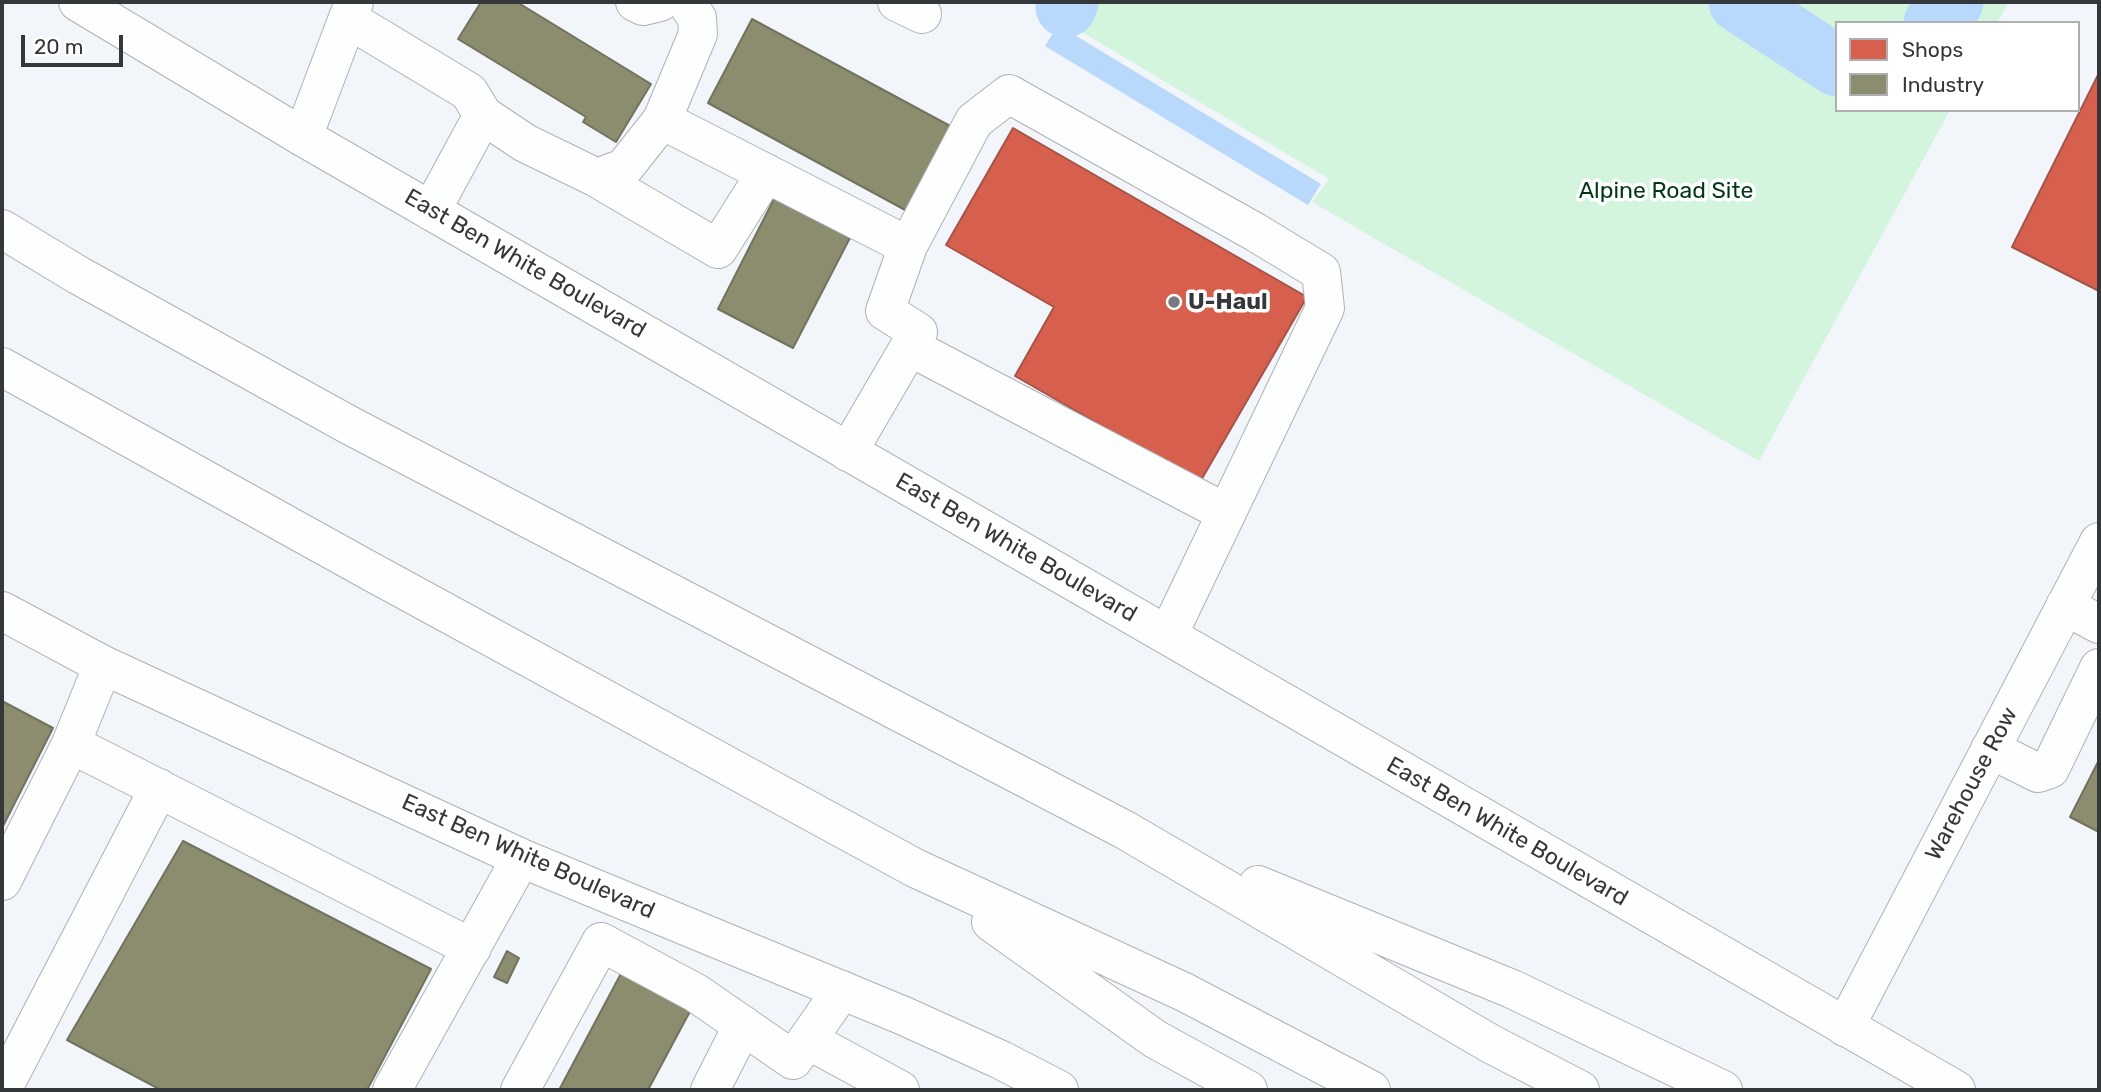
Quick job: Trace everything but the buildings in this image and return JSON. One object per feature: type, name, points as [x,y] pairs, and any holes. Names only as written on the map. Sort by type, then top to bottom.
[{"type":"main road","name":"East Ben White Boulevard","points":[[78,2],[432,211],[1956,1090]]},
{"type":"main road","points":[[635,2],[643,6],[660,2]]},
{"type":"main road","points":[[597,178],[624,169],[662,120],[698,34],[696,7]]},
{"type":"main road","points":[[303,136],[351,10],[469,92],[483,116],[525,143],[597,178],[718,249],[766,173]]},
{"type":"main road","points":[[848,452],[918,332],[886,311],[908,246],[974,121],[1009,94],[1255,232],[1321,272],[1325,308],[1168,635]]},
{"type":"main road","points":[[432,211],[483,116]]},
{"type":"main road","points":[[662,120],[908,246]]},
{"type":"main road","points":[[2,229],[89,282],[349,425],[1125,830],[1491,1044],[1580,1090]]},
{"type":"main road","points":[[910,347],[1226,513]]},
{"type":"main road","points":[[2,367],[915,868],[1184,992],[1371,1090]]},
{"type":"main road","name":"Warehouse Row","points":[[1845,1027],[2099,542]]},
{"type":"main road","points":[[2065,606],[2099,624]]},
{"type":"main road","name":"East Ben White Boulevard","points":[[2,611],[103,665],[521,858],[916,1021],[1036,1085]]},
{"type":"main road","points":[[2,881],[71,744],[103,665]]},
{"type":"main road","points":[[1990,750],[2038,773],[2050,769],[2099,668]]},
{"type":"main road","points":[[71,744],[472,947]]},
{"type":"main road","points":[[2,1090],[159,788]]},
{"type":"main road","points":[[1125,830],[1512,989],[1723,1090]]},
{"type":"main road","points":[[393,1090],[521,858]]},
{"type":"main road","points":[[915,868],[1155,1039],[1248,1090]]},
{"type":"main road","points":[[520,1090],[600,942],[696,993],[793,1060],[842,990]]},
{"type":"main road","points":[[710,1090],[743,1025]]},
{"type":"main road","points":[[808,1040],[900,1090]]},
{"type":"green space","name":"Alpine Road Site","points":[[1031,2],[2009,2],[1998,21],[1835,21],[1835,112],[1949,112],[1759,461],[1312,202],[1329,179]]},
{"type":"water","points":[[1058,25],[1321,184],[1308,205],[1045,46]]},
{"type":"waterway","points":[[1066,7],[1068,2]]},
{"type":"waterway","points":[[1739,2],[1835,65]]},
{"type":"waterway","points":[[1936,21],[1953,2]]},
{"type":"place","name":"U-Haul","points":[[1174,302]]}]
